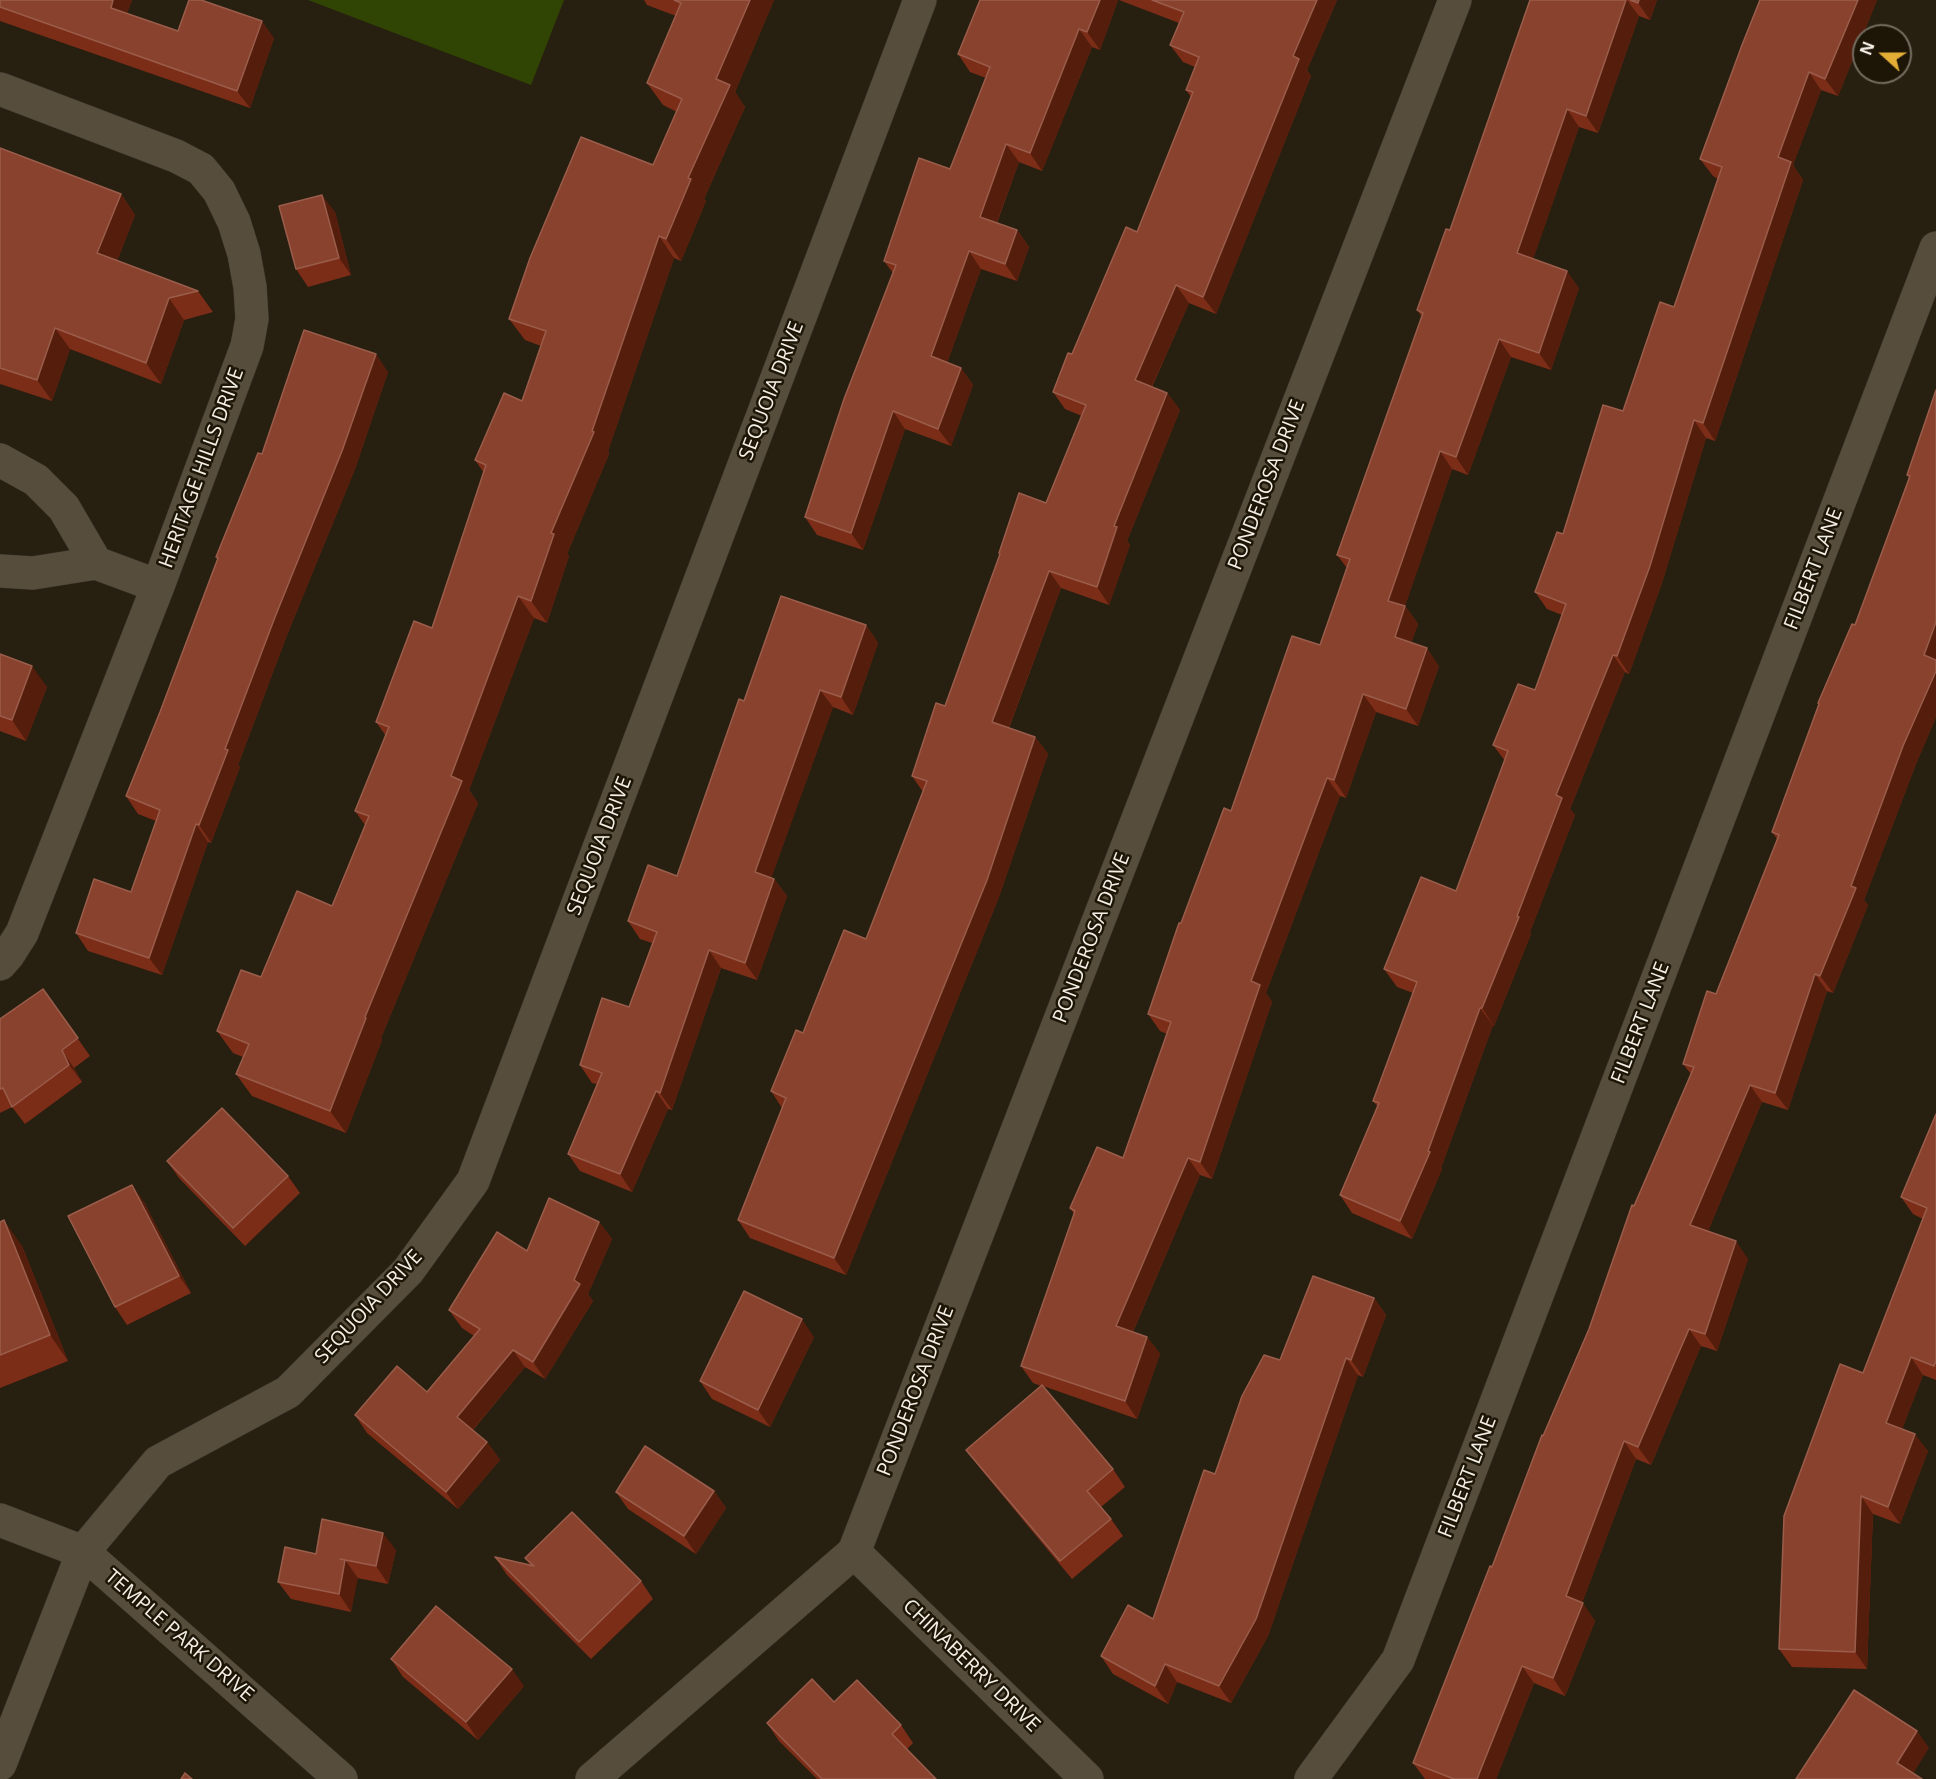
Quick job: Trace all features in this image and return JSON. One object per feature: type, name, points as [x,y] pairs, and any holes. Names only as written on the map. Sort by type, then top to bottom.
[{"type":"street","name":"SEQUOIA DRIVE","points":[[0,1764],[83,1552],[158,1462],[288,1392],[408,1271],[473,1181],[920,0]]},
{"type":"street","name":"PONDEROSA DRIVE","points":[[592,1779],[854,1552],[1455,0]]},
{"type":"street","name":"HERITAGE HILLS DRIVE","points":[[0,89],[176,156],[201,169],[219,191],[234,222],[244,254],[250,287],[252,319],[247,346],[158,586],[22,933],[0,964]]},
{"type":"street","name":"FILBERT LANE","points":[[1311,1779],[1398,1660],[1936,248]]},
{"type":"street","points":[[0,460],[36,480],[64,508],[96,563]]},
{"type":"street","points":[[0,571],[33,573],[96,563],[158,586]]},
{"type":"street","name":"TEMPLE PARK DRIVE","points":[[0,1520],[83,1552],[341,1779]]},
{"type":"street","name":"CHINABERRY DRIVE","points":[[854,1552],[1087,1779]]},
{"type":"green space","points":[[308,0],[564,0],[531,85]]},
{"type":"building","points":[[0,0],[113,0],[111,8],[178,31],[189,0],[201,0],[262,21],[237,91],[0,7]]},
{"type":"building","points":[[674,0],[750,0],[716,79],[730,85],[688,178],[691,179],[666,239],[659,236],[592,431],[594,432],[551,533],[554,534],[531,601],[518,596],[451,776],[462,781],[365,1017],[330,1111],[236,1074],[249,1044],[217,1031],[241,970],[261,977],[297,891],[332,906],[369,816],[355,811],[389,727],[376,722],[414,621],[432,628],[486,465],[475,460],[504,393],[522,401],[546,331],[509,319],[530,258],[581,137],[653,165],[682,99],[647,83],[681,3]]},
{"type":"building","points":[[980,0],[1100,0],[1087,32],[1079,29],[1030,153],[1006,144],[980,217],[1017,230],[1005,264],[969,251],[931,356],[961,368],[938,429],[893,411],[851,533],[805,517],[844,399],[896,265],[884,261],[919,158],[950,169],[990,67],[958,54]]},
{"type":"building","points":[[1152,0],[1317,0],[1293,56],[1299,59],[1203,297],[1176,285],[1135,380],[1167,393],[1114,526],[1117,527],[1097,587],[1049,571],[992,722],[1035,737],[987,880],[834,1258],[738,1220],[786,1098],[771,1091],[796,1030],[803,1033],[844,930],[866,939],[927,781],[912,776],[936,703],[945,706],[1000,554],[1019,493],[1046,503],[1086,405],[1053,392],[1068,353],[1072,354],[1126,227],[1137,232],[1193,92],[1186,90],[1199,57],[1170,45],[1184,12]]},
{"type":"building","points":[[1530,0],[1626,0],[1586,116],[1567,109],[1517,253],[1567,271],[1539,353],[1499,339],[1456,457],[1440,451],[1388,601],[1405,606],[1395,637],[1427,648],[1406,709],[1363,694],[1334,780],[1327,778],[1251,981],[1260,985],[1200,1162],[1188,1158],[1116,1326],[1147,1337],[1125,1401],[1021,1366],[1075,1211],[1070,1208],[1097,1147],[1123,1158],[1171,1022],[1148,1014],[1179,923],[1181,923],[1224,808],[1231,811],[1292,636],[1320,645],[1350,559],[1337,555],[1423,313],[1417,310],[1446,229],[1450,230]]},
{"type":"building","points":[[1760,0],[1858,0],[1825,79],[1809,72],[1778,157],[1791,162],[1703,423],[1694,420],[1650,566],[1617,656],[1613,655],[1556,795],[1562,798],[1517,916],[1519,917],[1482,1008],[1480,1008],[1428,1151],[1430,1152],[1400,1221],[1340,1195],[1379,1103],[1373,1101],[1417,982],[1384,969],[1421,877],[1456,891],[1508,751],[1493,745],[1518,684],[1535,690],[1566,604],[1535,592],[1557,532],[1563,534],[1603,405],[1623,411],[1660,302],[1674,307],[1722,167],[1700,159]]},
{"type":"building","points":[[0,148],[121,194],[97,253],[198,291],[169,298],[146,363],[55,328],[37,380],[0,368]]},
{"type":"building","points":[[322,195],[339,258],[296,269],[279,206]]},
{"type":"building","points":[[304,330],[376,354],[342,451],[225,749],[228,750],[199,825],[196,824],[149,958],[76,933],[94,879],[131,892],[160,810],[126,796],[218,558],[216,557],[258,453],[262,454]]},
{"type":"building","points":[[1936,390],[1936,622],[1924,655],[1936,660],[1936,671],[1903,746],[1851,886],[1856,888],[1820,976],[1815,974],[1775,1093],[1750,1085],[1690,1225],[1736,1241],[1705,1334],[1689,1329],[1638,1447],[1624,1441],[1566,1596],[1583,1603],[1553,1678],[1522,1666],[1477,1779],[1454,1779],[1413,1763],[1542,1435],[1589,1329],[1632,1205],[1634,1206],[1694,1067],[1683,1064],[1707,991],[1716,994],[1779,835],[1772,832],[1818,703],[1852,624],[1855,625],[1910,476],[1907,475]]},
{"type":"building","points":[[781,596],[866,625],[841,697],[820,690],[755,872],[774,879],[745,963],[709,950],[660,1093],[656,1091],[620,1174],[568,1154],[602,1073],[580,1065],[602,998],[629,1007],[657,932],[628,921],[648,865],[677,876],[739,699],[744,701]]},
{"type":"building","points":[[0,654],[32,666],[12,720],[0,716]]},
{"type":"building","points":[[43,989],[78,1038],[62,1050],[69,1065],[12,1107],[3,1088],[0,1089],[0,1019]]},
{"type":"building","points":[[222,1108],[288,1176],[233,1228],[167,1161]]},
{"type":"building","points":[[1936,1114],[1936,1361],[1934,1366],[1911,1357],[1886,1423],[1915,1434],[1888,1507],[1861,1496],[1855,1652],[1779,1649],[1784,1516],[1840,1364],[1863,1373],[1927,1208],[1901,1197]]},
{"type":"building","points":[[132,1185],[179,1276],[115,1307],[68,1216]]},
{"type":"building","points":[[549,1198],[599,1222],[574,1280],[580,1284],[533,1362],[513,1350],[457,1417],[487,1442],[446,1492],[355,1415],[397,1366],[427,1392],[480,1329],[449,1310],[497,1232],[527,1251]]},
{"type":"building","points":[[4,1220],[50,1335],[0,1355],[0,1222]]},
{"type":"building","points":[[1313,1276],[1374,1298],[1351,1360],[1346,1358],[1256,1619],[1219,1686],[1165,1664],[1155,1686],[1101,1656],[1128,1605],[1153,1619],[1204,1470],[1215,1474],[1242,1396],[1264,1355],[1280,1360]]},
{"type":"building","points":[[744,1291],[802,1319],[758,1410],[700,1381]]},
{"type":"building","points":[[1042,1385],[1113,1469],[1087,1491],[1111,1519],[1060,1561],[966,1450]]},
{"type":"building","points":[[645,1446],[714,1491],[684,1536],[616,1492]]},
{"type":"building","points":[[572,1512],[641,1581],[579,1642],[495,1557],[534,1566],[525,1558]]},
{"type":"building","points":[[322,1519],[383,1533],[376,1566],[340,1559],[345,1560],[339,1594],[278,1582],[285,1547],[316,1554]]},
{"type":"building","points":[[436,1606],[512,1669],[466,1722],[391,1659]]},
{"type":"building","points":[[812,1679],[834,1702],[857,1680],[901,1725],[892,1734],[936,1779],[822,1779],[767,1723]]},
{"type":"building","points":[[1854,1690],[1917,1731],[1897,1763],[1922,1779],[1796,1779]]},
{"type":"building","points":[[185,1773],[192,1779],[181,1779]]}]
